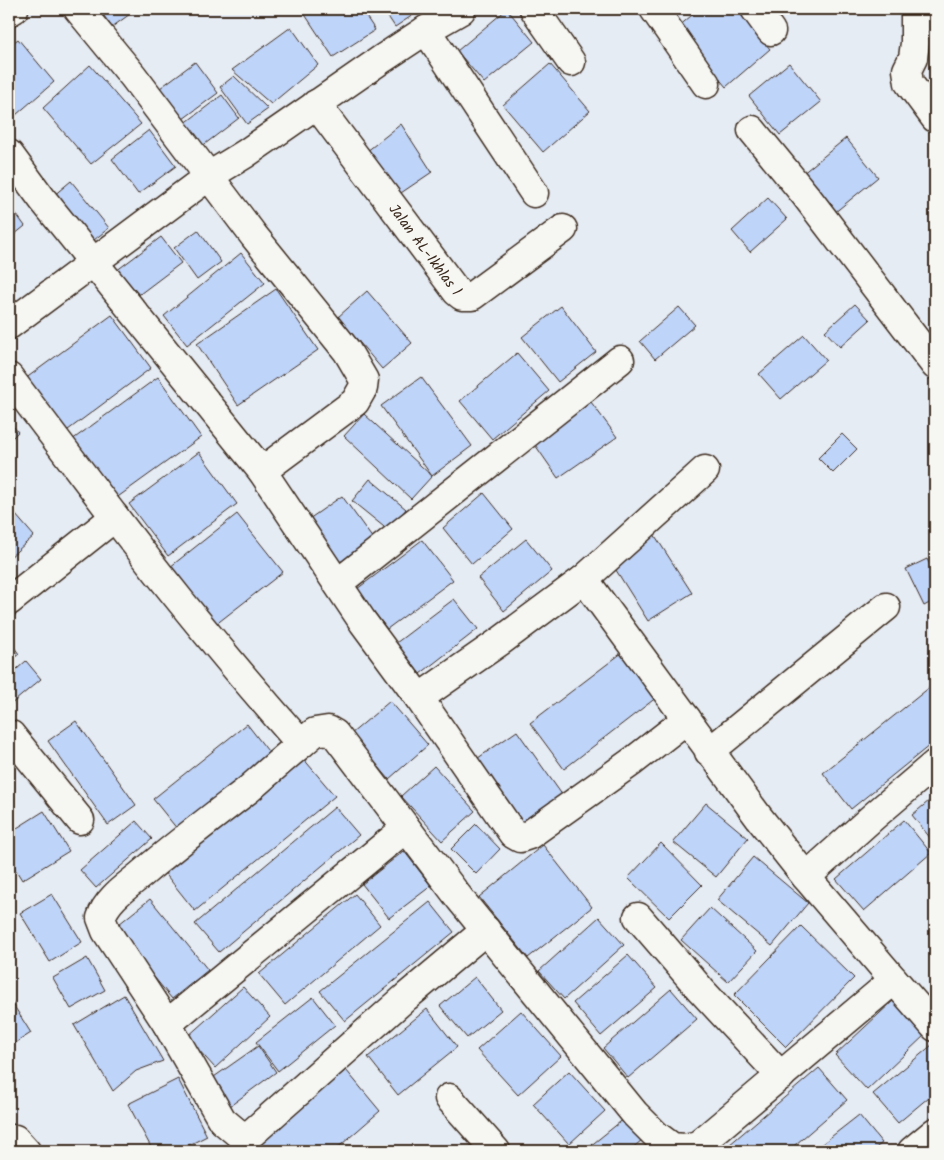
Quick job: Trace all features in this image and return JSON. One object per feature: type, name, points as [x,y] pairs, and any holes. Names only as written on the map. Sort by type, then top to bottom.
[{"type":"street","points":[[9,12],[14,9]]},
{"type":"street","points":[[78,9],[133,76],[254,236],[323,319],[347,351],[364,380],[363,388],[354,402],[262,471]]},
{"type":"street","points":[[9,325],[209,176],[245,154],[426,30],[461,9]]},
{"type":"street","points":[[534,9],[571,62]]},
{"type":"street","points":[[654,9],[706,84]]},
{"type":"street","points":[[755,9],[771,31]]},
{"type":"street","points":[[915,9],[915,43],[913,58],[908,70],[909,82],[935,118]]},
{"type":"street","points":[[426,30],[534,193]]},
{"type":"street","name":"Jalan AL-Ikhlas l","points":[[316,104],[457,292],[462,296],[472,296],[563,229]]},
{"type":"street","points":[[752,130],[806,196],[935,366]]},
{"type":"street","points":[[9,154],[262,471],[363,622],[419,698],[513,834],[520,838],[529,835],[687,719]]},
{"type":"street","points":[[338,583],[620,360]]},
{"type":"street","points":[[9,377],[115,517],[204,630],[301,744]]},
{"type":"street","points":[[419,698],[502,640],[584,579],[705,470]]},
{"type":"street","points":[[9,601],[115,517]]},
{"type":"street","points":[[584,579],[710,752],[806,877],[935,1027]]},
{"type":"street","points":[[710,752],[886,607]]},
{"type":"street","points":[[486,930],[406,997],[252,1133],[241,1136],[222,1120],[167,1024],[106,931],[101,918],[103,911],[123,890],[157,861],[249,788],[315,732],[328,730],[336,734],[406,828],[486,930],[635,1114],[656,1135],[672,1147],[685,1148],[698,1145],[894,980]]},
{"type":"street","points":[[9,737],[11,735],[80,820]]},
{"type":"street","points":[[806,877],[935,764]]},
{"type":"street","points":[[167,1024],[406,828]]},
{"type":"street","points":[[638,917],[701,990],[781,1076]]},
{"type":"street","points":[[449,1098],[496,1151]]},
{"type":"street","points":[[912,1151],[935,1132]]},
{"type":"street","points":[[9,1139],[15,1140],[26,1151]]},
{"type":"building","points":[[99,9],[137,9],[112,27]]},
{"type":"building","points":[[361,9],[375,30],[333,57],[302,10]]},
{"type":"building","points":[[383,9],[422,9],[395,27]]},
{"type":"building","points":[[507,9],[534,42],[484,83],[457,51]]},
{"type":"building","points":[[699,9],[736,9],[770,49],[726,87],[677,28]]},
{"type":"building","points":[[291,27],[318,65],[271,104],[232,70]]},
{"type":"building","points":[[18,39],[54,82],[9,121],[9,46]]},
{"type":"building","points":[[195,62],[218,93],[179,122],[156,91]]},
{"type":"building","points":[[789,63],[821,102],[780,135],[749,96]]},
{"type":"building","points":[[550,64],[590,111],[543,152],[503,105]]},
{"type":"building","points":[[90,65],[141,124],[91,164],[43,108]]},
{"type":"building","points":[[234,76],[268,109],[247,124],[220,87]]},
{"type":"building","points":[[222,95],[239,118],[201,147],[184,124]]},
{"type":"building","points":[[401,124],[432,172],[395,197],[366,152]]},
{"type":"building","points":[[149,130],[176,166],[138,194],[112,159]]},
{"type":"building","points":[[846,138],[878,177],[828,218],[796,179]]},
{"type":"building","points":[[71,181],[109,228],[84,248],[47,201]]},
{"type":"building","points":[[768,198],[787,219],[750,252],[732,231]]},
{"type":"building","points":[[11,207],[25,226],[9,239],[9,209]]},
{"type":"building","points":[[198,230],[221,262],[197,280],[174,248]]},
{"type":"building","points":[[161,237],[181,263],[132,300],[112,274]]},
{"type":"building","points":[[241,253],[265,283],[187,345],[164,316]]},
{"type":"building","points":[[276,289],[318,350],[238,405],[197,344]]},
{"type":"building","points":[[367,291],[412,343],[382,369],[338,317]]},
{"type":"building","points":[[855,304],[870,320],[840,347],[825,331]]},
{"type":"building","points":[[561,306],[596,352],[558,382],[522,337]]},
{"type":"building","points":[[679,307],[695,325],[655,359],[640,341]]},
{"type":"building","points":[[112,315],[151,368],[64,433],[25,379]]},
{"type":"building","points":[[804,335],[826,360],[781,399],[759,374]]},
{"type":"building","points":[[517,353],[549,391],[492,439],[460,401]]},
{"type":"building","points":[[158,377],[201,437],[115,499],[72,440]]},
{"type":"building","points":[[421,377],[472,446],[432,476],[381,406]]},
{"type":"building","points":[[588,398],[617,437],[558,478],[531,439]]},
{"type":"building","points":[[364,414],[432,476],[411,499],[344,436]]},
{"type":"building","points":[[9,421],[18,432],[9,441]]},
{"type":"building","points":[[842,434],[857,449],[833,473],[818,458]]},
{"type":"building","points":[[199,452],[237,504],[168,556],[129,504]]},
{"type":"building","points":[[370,479],[406,509],[389,531],[352,501]]},
{"type":"building","points":[[484,493],[513,529],[472,564],[443,528]]},
{"type":"building","points":[[342,496],[373,539],[339,563],[309,519]]},
{"type":"building","points":[[9,507],[34,536],[9,558]]},
{"type":"building","points":[[237,514],[283,572],[215,625],[170,567]]},
{"type":"building","points":[[652,531],[692,593],[648,621],[609,559]]},
{"type":"building","points":[[526,539],[552,571],[504,611],[478,578]]},
{"type":"building","points":[[422,540],[453,580],[387,629],[357,589]]},
{"type":"building","points":[[927,559],[935,575],[935,600],[924,606],[906,569]]},
{"type":"building","points":[[454,599],[478,629],[420,674],[396,643]]},
{"type":"building","points":[[9,640],[19,654],[9,662]]},
{"type":"building","points":[[623,652],[657,697],[564,769],[530,723]]},
{"type":"building","points":[[26,661],[41,679],[9,706],[9,676]]},
{"type":"building","points":[[930,687],[935,694],[935,741],[851,809],[823,773]]},
{"type":"building","points":[[390,701],[428,745],[389,779],[351,734]]},
{"type":"building","points":[[76,721],[136,805],[108,825],[48,741]]},
{"type":"building","points":[[247,724],[271,755],[178,830],[153,799]]},
{"type":"building","points":[[517,731],[563,796],[514,830],[468,765]]},
{"type":"building","points":[[302,757],[335,796],[195,911],[163,871]]},
{"type":"building","points":[[434,766],[475,811],[442,841],[401,796]]},
{"type":"building","points":[[935,796],[935,844],[912,815]]},
{"type":"building","points":[[706,803],[748,838],[716,877],[673,842]]},
{"type":"building","points":[[335,807],[359,835],[219,952],[195,924]]},
{"type":"building","points":[[44,811],[69,851],[22,880],[9,859],[9,833]]},
{"type":"building","points":[[904,820],[931,853],[864,911],[836,879]]},
{"type":"building","points":[[136,821],[152,839],[96,888],[80,870]]},
{"type":"building","points":[[476,824],[500,849],[476,874],[451,849]]},
{"type":"building","points":[[661,843],[702,885],[669,918],[628,878]]},
{"type":"building","points":[[543,845],[592,907],[528,958],[479,897]]},
{"type":"building","points":[[404,851],[431,886],[389,918],[362,884]]},
{"type":"building","points":[[753,857],[808,903],[772,946],[717,900]]},
{"type":"building","points":[[52,894],[82,942],[50,962],[20,913]]},
{"type":"building","points":[[355,894],[380,925],[285,1005],[259,974]]},
{"type":"building","points":[[150,899],[208,970],[172,999],[114,928]]},
{"type":"building","points":[[430,902],[454,932],[345,1021],[320,991]]},
{"type":"building","points":[[710,908],[757,951],[728,982],[681,940]]},
{"type":"building","points":[[599,917],[624,945],[564,999],[539,971]]},
{"type":"building","points":[[801,926],[854,978],[786,1047],[734,995]]},
{"type":"building","points":[[628,955],[657,988],[601,1036],[573,1003]]},
{"type":"building","points":[[87,958],[105,990],[71,1009],[53,978]]},
{"type":"building","points":[[475,977],[501,1010],[467,1038],[440,1006]]},
{"type":"building","points":[[243,987],[270,1017],[215,1068],[187,1037]]},
{"type":"building","points":[[671,989],[697,1019],[628,1078],[603,1048]]},
{"type":"building","points":[[124,995],[163,1061],[136,1071],[113,1091],[74,1025]]},
{"type":"building","points":[[313,997],[335,1025],[278,1071],[256,1042]]},
{"type":"building","points":[[9,998],[31,1033],[9,1047]]},
{"type":"building","points":[[894,1000],[926,1034],[867,1090],[835,1055]]},
{"type":"building","points":[[427,1009],[457,1047],[398,1095],[368,1057]]},
{"type":"building","points":[[521,1011],[561,1056],[518,1095],[477,1050]]},
{"type":"building","points":[[932,1045],[935,1049],[935,1092],[898,1123],[873,1094]]},
{"type":"building","points":[[258,1046],[276,1072],[230,1106],[211,1079]]},
{"type":"building","points":[[819,1068],[847,1100],[788,1151],[722,1151]]},
{"type":"building","points":[[346,1070],[380,1111],[334,1151],[254,1151],[252,1149]]},
{"type":"building","points":[[569,1071],[605,1111],[569,1144],[533,1104]]},
{"type":"building","points":[[178,1079],[207,1136],[177,1151],[153,1151],[128,1104]]},
{"type":"building","points":[[859,1115],[882,1143],[872,1151],[813,1151]]},
{"type":"building","points":[[625,1118],[642,1140],[629,1151],[584,1151]]}]
